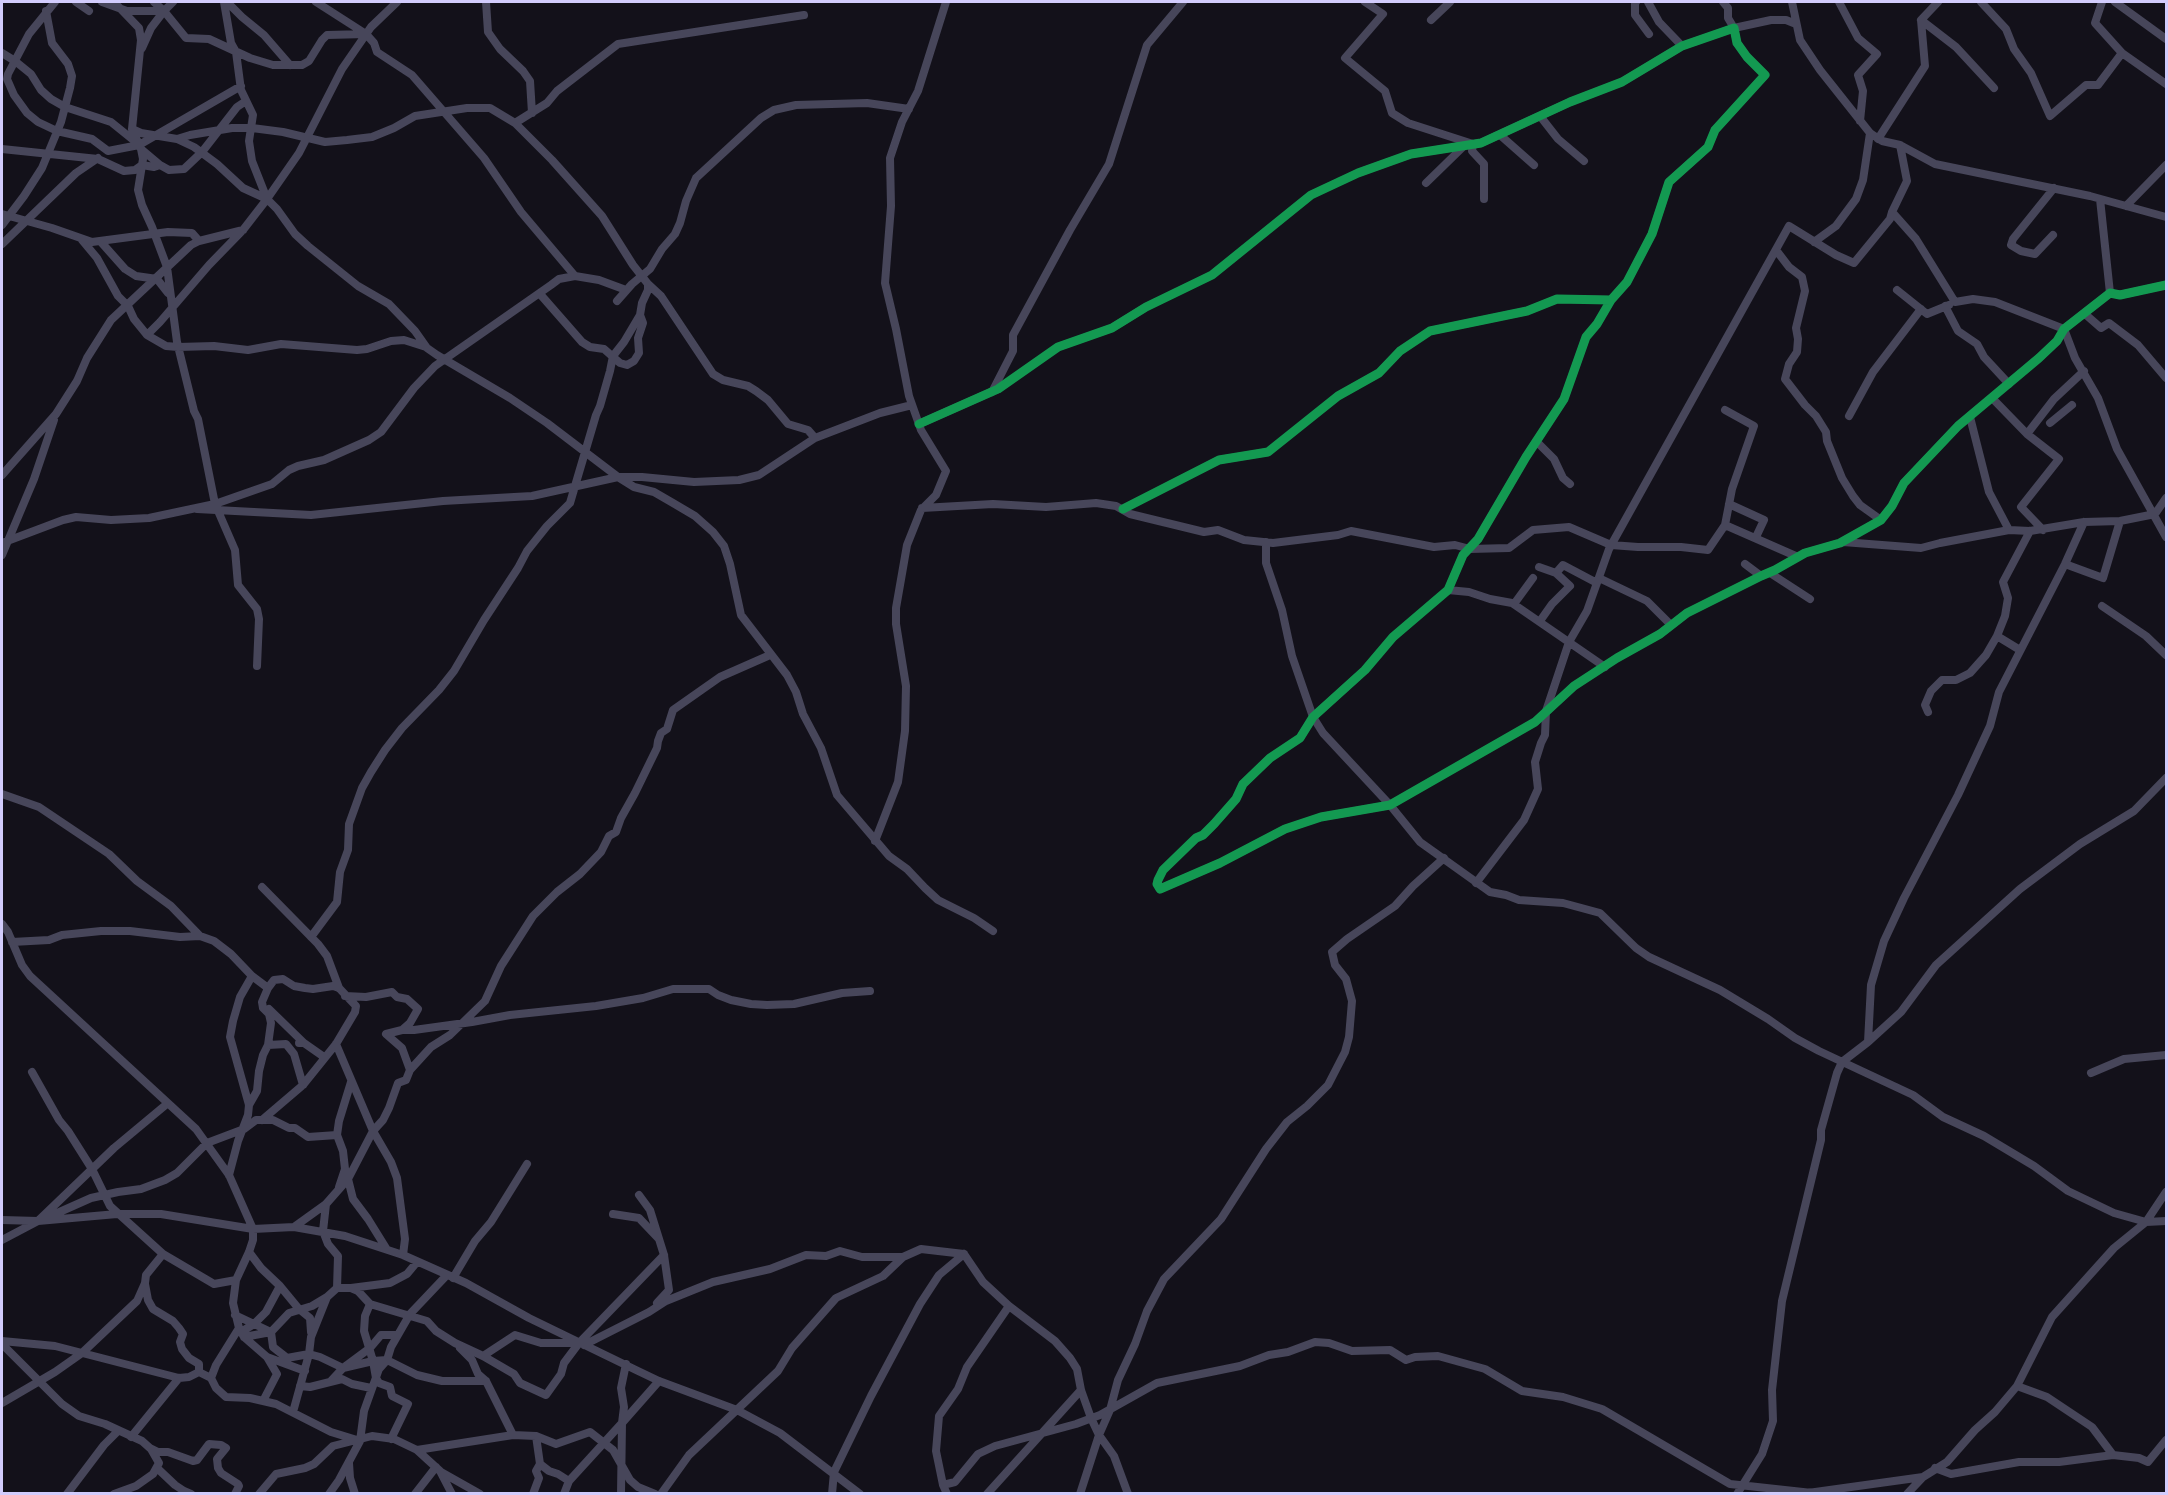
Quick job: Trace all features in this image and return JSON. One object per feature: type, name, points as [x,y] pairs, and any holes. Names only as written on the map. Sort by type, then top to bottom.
[{"type":"street","points":[[55,2],[29,34],[7,79],[14,95],[32,118],[57,131],[92,140],[108,151]]},
{"type":"street","points":[[76,2],[89,11]]},
{"type":"street","points":[[102,2],[117,4],[135,12],[164,11]]},
{"type":"street","points":[[154,2],[186,38],[209,39],[236,52],[273,65],[302,65],[309,61],[327,35],[366,34]]},
{"type":"street","points":[[141,51],[151,28],[173,2]]},
{"type":"street","points":[[226,2],[231,43],[236,52],[241,86],[253,115],[249,141],[252,161],[267,199]]},
{"type":"street","points":[[226,2],[264,34],[290,65]]},
{"type":"street","points":[[316,2],[366,34],[374,43],[377,52],[412,75],[484,158],[521,212],[575,276]]},
{"type":"street","points":[[147,335],[172,303],[243,230],[267,199],[307,138],[341,72],[366,34],[397,2]]},
{"type":"street","points":[[486,2],[488,32],[500,49],[530,81],[532,112]]},
{"type":"street","points":[[875,841],[898,782],[906,714],[906,686],[896,624],[907,545],[922,508],[936,495],[946,471],[919,424],[912,405],[885,283],[891,206],[890,158],[902,122],[918,91],[946,2]]},
{"type":"street","points":[[992,392],[1013,351],[1013,335],[1109,164],[1148,45],[1183,2]]},
{"type":"street","points":[[1365,2],[1383,14],[1345,58],[1385,91],[1392,113],[1408,123],[1468,145],[1484,164],[1484,199]]},
{"type":"street","points":[[1431,20],[1450,2]]},
{"type":"street","points":[[1636,2],[1635,15],[1649,34]]},
{"type":"street","points":[[1648,2],[1659,22],[1682,46]]},
{"type":"street","points":[[1723,2],[1728,8],[1728,18],[1734,28],[1737,43],[1765,75],[1715,130],[1708,147],[1669,182],[1652,234],[1627,282],[1611,300],[1586,338],[1564,399],[1536,441],[1478,539],[1463,555],[1448,590],[1393,637],[1365,670],[1313,717],[1300,738],[1270,758],[1243,784],[1236,799],[1214,824],[1163,870],[1157,884],[1160,889],[1220,863],[1285,829],[1321,817],[1390,805],[1535,722],[1574,686],[1660,634],[1687,613],[1813,550],[1842,542],[1881,520],[1897,498],[1904,483],[1958,426],[1993,399],[2049,349],[2064,329],[2110,293]]},
{"type":"street","points":[[1792,2],[1800,40],[1860,121],[1878,139],[1900,145],[1943,166],[1959,171],[1985,173],[2054,188],[2166,217]]},
{"type":"street","points":[[1839,2],[1858,38],[1877,54],[1858,75],[1863,91],[1860,121]]},
{"type":"street","points":[[1878,139],[1924,66],[1921,20],[1938,2]]},
{"type":"street","points":[[1981,2],[2007,29],[2014,49],[2031,73],[2050,116],[2086,86],[2098,85],[2122,53]]},
{"type":"street","points":[[2102,2],[2095,23],[2122,53],[2166,84]]},
{"type":"street","points":[[2115,2],[2166,39]]},
{"type":"street","points":[[117,4],[139,28],[141,40],[132,129],[140,147],[142,165],[138,190],[141,205],[167,267],[178,347],[198,419],[216,507],[235,550],[238,585],[256,609],[259,618],[257,666]]},
{"type":"street","points":[[2,225],[5,215],[34,182],[47,155],[65,107],[72,76],[68,64],[52,43],[46,11]]},
{"type":"street","points":[[515,123],[547,103],[557,91],[618,44],[804,15]]},
{"type":"street","points":[[919,424],[992,392],[1058,347],[1112,328],[1212,275],[1311,195],[1358,173],[1411,154],[1468,145],[1500,135],[1570,102],[1622,82],[1682,46],[1734,28],[1771,20],[1786,20],[1796,24]]},
{"type":"street","points":[[1921,20],[1956,46],[1994,88]]},
{"type":"street","points":[[2,53],[31,74],[41,90],[65,107],[119,126],[160,165],[169,170],[184,169],[202,152],[237,107],[246,101]]},
{"type":"street","points":[[2,244],[76,173],[108,151],[140,147],[155,135],[241,86]]},
{"type":"street","points":[[617,301],[650,269],[680,224],[686,201],[696,178],[761,118],[774,110],[796,105],[867,103],[909,109]]},
{"type":"street","points":[[177,139],[220,130],[252,128],[325,142],[372,136],[394,128],[415,116],[467,108],[490,108],[515,123],[537,143],[602,216],[633,266],[661,296],[713,374],[723,380],[748,386],[756,391],[768,400],[788,424],[808,430],[815,438]]},
{"type":"street","points":[[1540,116],[1558,140],[1584,161]]},
{"type":"street","points":[[132,129],[177,139],[202,152],[243,188],[267,199],[295,234],[358,286],[389,304],[415,331],[427,348]]},
{"type":"street","points":[[1814,242],[1836,226],[1856,199],[1863,180],[1870,133]]},
{"type":"street","points":[[1500,135],[1534,165]]},
{"type":"street","points":[[1426,183],[1468,145]]},
{"type":"street","points":[[1476,883],[1524,820],[1538,789],[1535,762],[1540,743],[1545,735],[1546,711],[1569,642],[1587,611],[1611,545],[1789,226],[1836,255],[1854,263],[1890,219],[1907,181],[1900,145]]},
{"type":"street","points":[[2,149],[98,159],[124,171],[135,170],[142,165],[154,167],[160,165]]},
{"type":"street","points":[[2126,206],[2166,165]]},
{"type":"street","points":[[2053,235],[2035,254],[2021,251],[2011,245],[2013,239],[2054,188]]},
{"type":"street","points":[[2100,199],[2110,293]]},
{"type":"street","points":[[1892,212],[1916,239],[1955,302]]},
{"type":"street","points":[[5,215],[27,220],[82,240],[101,242],[184,232],[192,233],[199,241]]},
{"type":"street","points":[[2,475],[56,414],[111,320],[156,279],[181,252],[199,241],[243,230]]},
{"type":"street","points":[[82,240],[97,258],[134,319],[147,335],[166,346],[214,346],[248,350],[281,344],[357,350],[404,340],[427,348],[510,398],[634,487],[654,492],[695,516],[713,532],[724,546],[741,615],[787,675],[796,692],[803,714],[821,748],[837,795],[875,841],[938,900],[975,918],[993,931]]},
{"type":"street","points":[[101,242],[125,269],[136,276],[156,279],[164,285],[172,303]]},
{"type":"street","points":[[1776,250],[1789,267],[1802,277],[1805,291],[1796,328],[1797,352],[1789,364],[1785,379],[1816,416],[1826,432],[1827,441],[1842,478],[1853,496],[1860,505],[1881,520]]},
{"type":"street","points":[[216,507],[272,484],[289,470],[298,466],[324,460],[369,440],[381,432],[414,388],[435,366],[559,279],[575,276],[599,280],[626,290]]},
{"type":"street","points":[[311,937],[337,902],[340,872],[348,850],[349,824],[362,788],[371,772],[402,728],[439,690],[454,670],[527,551],[570,503],[613,356],[640,315],[648,284]]},
{"type":"street","points":[[2110,293],[2120,295],[2166,285]]},
{"type":"street","points":[[1897,290],[1928,314],[1955,302],[1973,299],[1995,302],[2064,329],[2075,358],[2098,398],[2117,449],[2166,537]]},
{"type":"street","points":[[540,294],[582,342],[590,348],[604,350],[620,363],[627,365],[634,362],[639,353],[638,338],[644,323],[640,315]]},
{"type":"street","points":[[1123,509],[1219,460],[1268,452],[1338,396],[1379,373],[1400,351],[1430,331],[1527,311],[1557,299],[1611,300]]},
{"type":"street","points":[[1945,306],[1958,331],[1977,344],[1984,357],[2009,384]]},
{"type":"street","points":[[1849,416],[1873,372],[1921,309]]},
{"type":"street","points":[[2085,314],[2101,328],[2109,324],[2138,345],[2166,378]]},
{"type":"street","points":[[2027,434],[2054,399],[2084,371]]},
{"type":"street","points":[[1993,399],[2027,434],[2059,459],[2021,507],[2043,530]]},
{"type":"street","points":[[2054,399],[2064,411]]},
{"type":"street","points":[[5,542],[76,517],[123,520],[165,516],[196,508],[216,507],[311,515],[443,501],[532,496],[618,477],[694,482],[739,480],[759,475],[815,438],[880,413],[912,405]]},
{"type":"street","points":[[2050,423],[2072,405]]},
{"type":"street","points":[[922,508],[993,504],[1046,507],[1096,503],[1116,506],[1131,513],[1204,532],[1218,530],[1244,540],[1266,543],[1338,535],[1351,531],[1434,547],[1455,545],[1470,549],[1509,548],[1533,530],[1569,527],[1611,545],[1708,550],[1725,525],[1729,504],[1754,426],[1725,410]]},
{"type":"street","points":[[2,555],[5,542],[34,479],[56,414]]},
{"type":"street","points":[[1970,417],[1989,492],[2009,530]]},
{"type":"street","points":[[1536,441],[1554,459],[1563,478],[1570,484]]},
{"type":"street","points":[[1842,542],[1921,548],[2009,530],[2043,530],[2084,522],[2120,521],[2155,514],[2166,498]]},
{"type":"street","points":[[1729,504],[1764,520],[1756,537]]},
{"type":"street","points":[[2065,564],[2103,578],[2120,521]]},
{"type":"street","points":[[1868,1042],[1871,985],[1884,941],[1958,795],[1990,726],[1999,692],[2084,522]]},
{"type":"street","points":[[1725,525],[1798,557]]},
{"type":"street","points":[[1928,712],[1925,705],[1931,691],[1941,680],[1956,680],[1970,673],[1986,655],[1997,636],[2005,616],[2008,598],[2003,582],[2030,531]]},
{"type":"street","points":[[1266,543],[1266,563],[1282,610],[1292,656],[1313,717],[1323,733],[1390,805],[1420,842],[1490,892],[1519,900],[1563,903],[1600,913],[1636,948],[1649,957],[1720,990],[1795,1038],[1913,1095],[1943,1117],[1984,1137],[2034,1166],[2068,1191],[2114,1213],[2146,1222],[2166,1221]]},
{"type":"street","points":[[1744,564],[1761,576]]},
{"type":"street","points":[[1556,573],[1563,565],[1647,602],[1671,625]]},
{"type":"street","points":[[1539,567],[1556,573],[1570,586],[1539,621]]},
{"type":"street","points":[[1770,573],[1810,599]]},
{"type":"street","points":[[1514,604],[1533,578]]},
{"type":"street","points":[[1448,590],[1469,592],[1514,604],[1605,667]]},
{"type":"street","points":[[2102,606],[2146,636],[2166,655]]},
{"type":"street","points":[[1997,636],[2020,650]]},
{"type":"street","points":[[294,1227],[326,1204],[348,1179],[373,1131],[383,1120],[398,1083],[406,1080],[410,1070],[431,1047],[450,1035],[485,1001],[501,966],[533,916],[557,892],[580,874],[601,852],[609,836],[616,832],[657,748],[658,741],[667,729],[673,710],[720,677],[770,655]]},
{"type":"street","points":[[1737,1494],[1762,1454],[1773,1421],[1772,1387],[1782,1301],[1821,1140],[1821,1130],[1842,1062],[1901,1012],[1936,965],[2020,889],[2080,844],[2133,811],[2166,778]]},
{"type":"street","points":[[2,794],[39,807],[109,854],[137,881],[171,906],[200,936]]},
{"type":"street","points":[[1080,1494],[1123,1368],[1147,1311],[1164,1279],[1221,1219],[1266,1149],[1287,1122],[1328,1085],[1346,1052],[1352,1001],[1346,979],[1335,965],[1332,952],[1395,906],[1444,858]]},
{"type":"street","points":[[262,887],[327,956],[342,992]]},
{"type":"street","points":[[2,924],[8,932],[22,965],[30,976],[196,1129],[229,1175],[253,1229],[253,1240],[236,1280],[233,1303],[235,1315],[241,1332],[267,1357],[277,1374],[263,1401]]},
{"type":"street","points":[[12,942],[50,940],[62,935],[101,931],[130,931],[180,937],[200,936],[214,941],[268,988]]},
{"type":"street","points":[[249,1105],[230,1037],[240,997],[252,976]]},
{"type":"street","points":[[229,1175],[249,1105],[257,1091],[259,1071],[268,1045],[271,1023],[262,1002],[268,988],[274,980],[283,979],[294,987],[333,986],[356,1006],[355,1012],[336,1044],[303,1085],[262,1120]]},
{"type":"street","points":[[410,1070],[402,1048],[387,1034],[510,1015],[596,1006],[643,998],[673,989],[709,989],[732,1000],[767,1005],[794,1004],[842,993],[870,991]]},
{"type":"street","points":[[342,992],[366,997],[392,992],[397,997],[407,999],[418,1009],[410,1023],[402,1030]]},
{"type":"street","points":[[262,1002],[282,1024],[324,1057]]},
{"type":"street","points":[[268,1045],[304,1043]]},
{"type":"street","points":[[286,1044],[294,1054],[303,1085]]},
{"type":"street","points":[[336,1044],[373,1131],[391,1162],[397,1178],[405,1239],[403,1255]]},
{"type":"street","points":[[2091,1074],[2124,1059],[2166,1055]]},
{"type":"street","points":[[32,1072],[59,1120],[92,1169],[104,1196],[117,1214],[163,1254],[214,1284],[236,1280]]},
{"type":"street","points":[[339,1188],[345,1169],[343,1151],[337,1135],[351,1081]]},
{"type":"street","points":[[38,1221],[92,1169],[168,1103]]},
{"type":"street","points":[[2,1240],[38,1221],[91,1198],[141,1190],[165,1180],[177,1173],[207,1143],[244,1129],[250,1123],[273,1120],[289,1128],[295,1128],[308,1137],[337,1135]]},
{"type":"street","points":[[329,1494],[360,1441],[364,1411],[371,1388],[410,1314],[450,1277],[491,1222],[527,1164]]},
{"type":"street","points":[[348,1179],[353,1199],[384,1247],[390,1251]]},
{"type":"street","points":[[1907,1494],[1935,1467],[1947,1462],[2017,1386],[2052,1317],[2114,1248],[2146,1222],[2166,1192]]},
{"type":"street","points":[[639,1195],[650,1210],[662,1241],[669,1290],[649,1312]]},
{"type":"street","points":[[326,1204],[322,1231],[328,1244],[338,1256],[337,1288]]},
{"type":"street","points":[[2,1220],[38,1221],[117,1214],[161,1214],[253,1229],[294,1227],[345,1236],[403,1255],[659,1381],[736,1410],[780,1433],[860,1494]]},
{"type":"street","points":[[614,1214],[639,1218],[662,1241]]},
{"type":"street","points":[[661,1494],[689,1455],[778,1371],[792,1348],[836,1298],[883,1276],[903,1257],[921,1249],[964,1254],[983,1282],[1009,1306],[1036,1324],[1063,1349],[1077,1369],[1081,1390],[1091,1418],[1099,1436],[1114,1456],[1128,1494]]},
{"type":"street","points":[[483,1356],[515,1335],[541,1343],[582,1344],[666,1302],[713,1282],[770,1269],[806,1255],[826,1256],[840,1251],[862,1257],[903,1257]]},
{"type":"street","points":[[249,1252],[299,1310],[310,1318],[309,1354],[293,1412]]},
{"type":"street","points":[[2,1403],[82,1353],[137,1301],[146,1275],[163,1254]]},
{"type":"street","points":[[832,1494],[834,1472],[920,1304],[939,1275],[964,1254]]},
{"type":"street","points":[[351,1288],[358,1291],[370,1304],[410,1314],[427,1321],[436,1331],[454,1343],[483,1356],[514,1374],[520,1383],[546,1395],[561,1374],[564,1363],[664,1255]]},
{"type":"street","points":[[241,1332],[271,1332],[288,1313],[312,1306],[337,1288],[390,1282],[407,1274],[417,1262]]},
{"type":"street","points":[[145,1283],[148,1300],[153,1309],[173,1321],[179,1328],[183,1334],[180,1342],[182,1349],[189,1358],[199,1364],[199,1372]]},
{"type":"street","points":[[211,1378],[216,1365],[241,1332],[254,1324],[266,1312],[280,1286]]},
{"type":"street","points":[[311,1337],[327,1297]]},
{"type":"street","points":[[370,1304],[365,1316],[364,1331],[376,1378],[379,1383],[390,1387],[392,1396],[408,1404],[391,1438]]},
{"type":"street","points":[[1009,1306],[967,1366],[958,1389],[939,1416],[936,1451],[945,1489],[955,1482],[978,1454],[995,1446],[1091,1418],[1110,1410],[1157,1383],[1240,1366],[1316,1342],[1329,1343],[1352,1351],[1390,1350],[1406,1360],[1432,1355],[1485,1370],[1522,1391],[1563,1397],[1602,1410],[1730,1484],[1808,1493],[1923,1477]]},
{"type":"street","points":[[235,1315],[271,1332]]},
{"type":"street","points":[[271,1332],[273,1347],[287,1358],[309,1354],[343,1368],[387,1360],[417,1375],[442,1381],[486,1381]]},
{"type":"street","points":[[331,1381],[343,1368],[370,1348],[381,1335],[398,1335]]},
{"type":"street","points":[[2,1343],[55,1346],[178,1378],[189,1377],[199,1372]]},
{"type":"street","points":[[2,1343],[62,1404],[79,1416],[142,1441],[158,1452],[168,1452],[193,1461],[197,1460],[209,1444],[226,1448],[216,1459],[221,1473],[238,1484],[235,1494]]},
{"type":"street","points":[[454,1343],[472,1360],[478,1374],[486,1381],[513,1435]]},
{"type":"street","points":[[267,1357],[305,1371]]},
{"type":"street","points":[[621,1494],[624,1407],[621,1388],[626,1364]]},
{"type":"street","points":[[199,1372],[211,1378],[216,1388],[226,1396],[276,1404],[331,1432],[360,1441]]},
{"type":"street","points":[[131,1437],[178,1378]]},
{"type":"street","points":[[300,1386],[310,1387],[342,1378],[352,1384],[371,1388]]},
{"type":"street","points":[[564,1494],[569,1481],[659,1381]]},
{"type":"street","points":[[2017,1386],[2047,1397],[2092,1427],[2113,1455]]},
{"type":"street","points":[[987,1494],[1081,1390]]},
{"type":"street","points":[[67,1494],[104,1445],[118,1431]]},
{"type":"street","points":[[417,1450],[513,1435],[536,1436],[556,1444],[590,1432],[613,1450],[621,1466],[638,1487],[655,1494]]},
{"type":"street","points":[[259,1494],[276,1474],[305,1468],[314,1464],[333,1446],[360,1441],[372,1436],[391,1438],[417,1450],[438,1469],[480,1494]]},
{"type":"street","points":[[533,1494],[538,1478],[536,1471],[540,1464],[536,1436]]},
{"type":"street","points":[[1935,1467],[1951,1474],[2019,1462],[2059,1462],[2113,1455],[2139,1458],[2148,1462],[2166,1440]]},
{"type":"street","points":[[114,1494],[147,1480],[157,1468],[159,1463],[151,1449]]},
{"type":"street","points":[[349,1459],[350,1478],[355,1494]]},
{"type":"street","points":[[540,1464],[569,1481]]},
{"type":"street","points":[[157,1468],[175,1485],[191,1494]]},
{"type":"street","points":[[415,1494],[438,1469]]},
{"type":"street","points":[[438,1469],[452,1494]]},
{"type":"cycle path","points":[[919,424],[998,389],[1058,347],[1112,328],[1146,307],[1212,275],[1311,195],[1358,173],[1411,154],[1481,143],[1570,102],[1622,82],[1682,46],[1734,28],[1737,43],[1765,75],[1715,130],[1708,147],[1669,182],[1652,234],[1627,282],[1611,300],[1557,299],[1527,311],[1430,331],[1400,351],[1379,373],[1338,396],[1268,452],[1219,460],[1123,509]]},
{"type":"cycle path","points":[[1611,300],[1597,324],[1586,337],[1564,399],[1526,457],[1478,539],[1463,555],[1448,590],[1393,637],[1365,670],[1313,717],[1300,738],[1270,758],[1243,784],[1236,799],[1214,824],[1163,870],[1157,884],[1160,889],[1220,863],[1285,829],[1321,817],[1390,805],[1535,722],[1574,686],[1660,634],[1687,613],[1805,553],[1840,543],[1881,520],[1892,506],[1904,483],[1958,426],[2039,358],[2057,341],[2064,329],[2110,293],[2120,295],[2166,285]]}]
